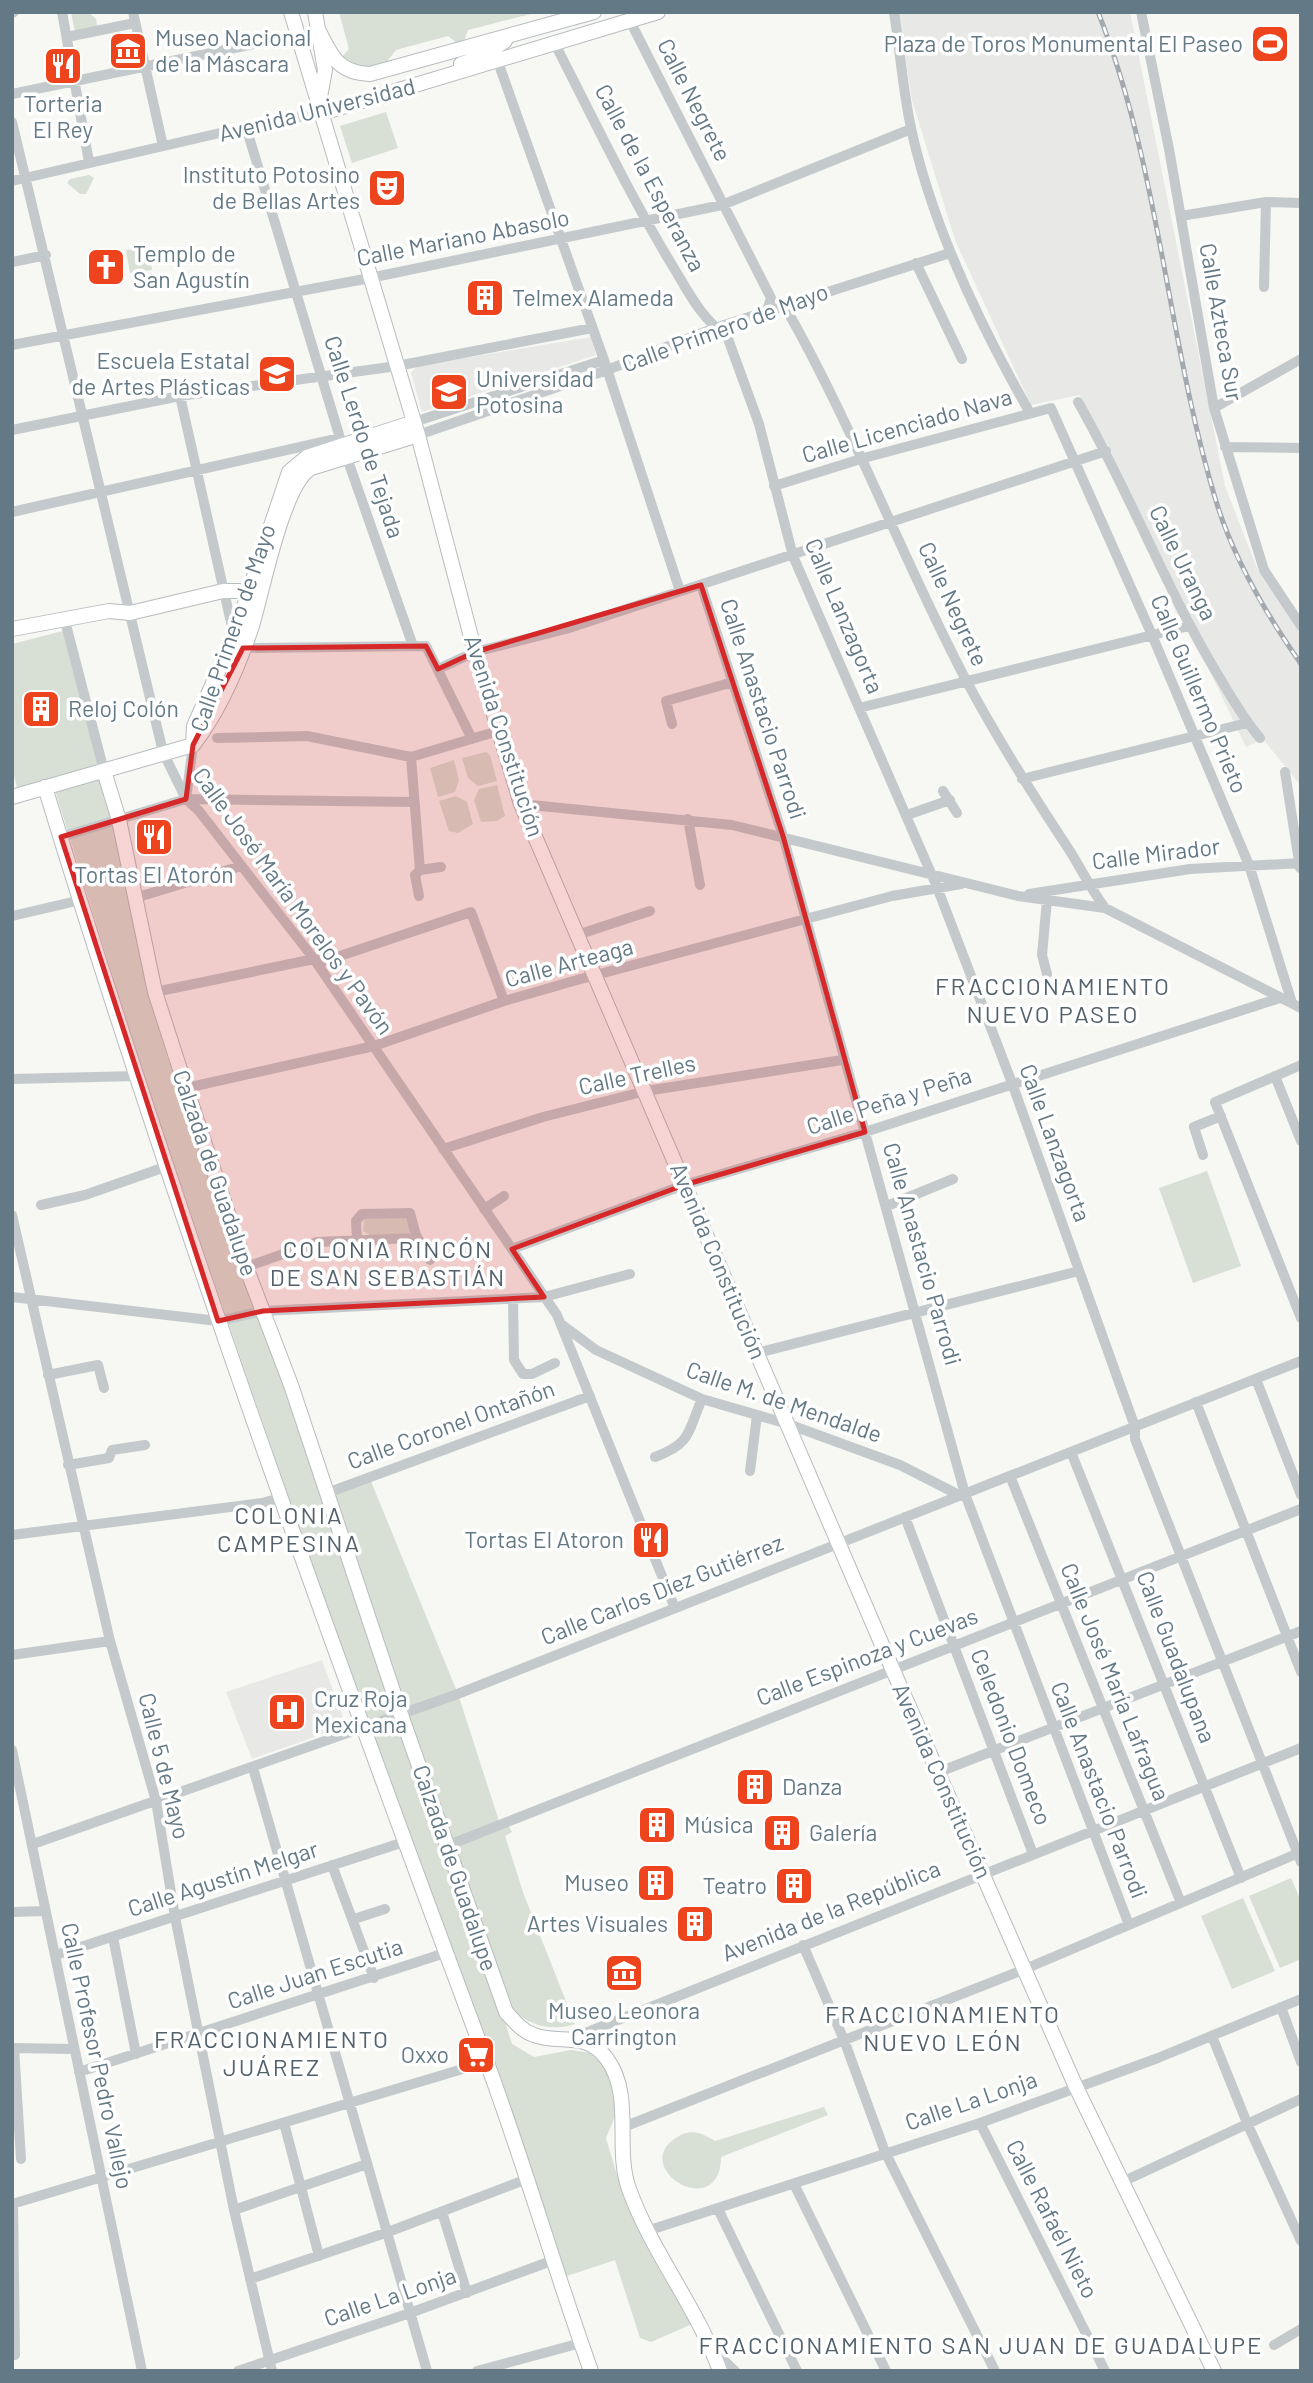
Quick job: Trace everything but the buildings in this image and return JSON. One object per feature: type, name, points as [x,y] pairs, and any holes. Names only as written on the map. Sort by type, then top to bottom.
[{"type":"main road","name":"Avenida Constitución","points":[[291,12],[416,429],[475,652],[521,804],[892,1668],[1076,2087],[1214,2371]]},
{"type":"main road","points":[[315,12],[325,70],[320,107]]},
{"type":"main road","name":"Avenida Universidad","points":[[320,33],[334,61],[344,69],[370,74],[594,12]]},
{"type":"main road","name":"Avenida Universidad","points":[[320,107],[420,85],[658,12]]},
{"type":"main road","points":[[420,85],[433,74],[478,58],[519,31]]},
{"type":"main road","name":"Calle Primero de Mayo","points":[[193,745],[194,726],[238,642],[276,522],[297,471],[343,446],[416,429]]},
{"type":"main road","points":[[13,625],[65,621],[109,611],[130,613],[223,591],[253,591]]},
{"type":"main road","points":[[13,795],[193,745]]},
{"type":"main road","name":"Calzada de Guadalupe","points":[[104,771],[119,820],[155,992],[186,1088],[506,2012],[522,2029],[535,2036],[573,2038],[606,2057],[615,2073],[621,2093],[621,2128],[629,2188],[712,2349],[720,2371]]},
{"type":"main road","name":"Calzada de Guadalupe","points":[[45,787],[165,1167],[218,1321],[362,1728],[486,2062],[591,2371]]},
{"type":"street","points":[[62,12],[89,162]]},
{"type":"street","points":[[894,12],[911,129],[950,253],[1007,373],[1030,413]]},
{"type":"street","name":"Calle Azteca Sur","points":[[1141,12],[1181,216],[1214,408],[1264,570],[1301,626]]},
{"type":"street","points":[[67,37],[134,17],[163,146]]},
{"type":"street","name":"Calle Negrete","points":[[630,21],[771,298],[767,311]]},
{"type":"street","points":[[12,94],[146,69],[298,35]]},
{"type":"street","name":"Calle de la Esperanza","points":[[555,44],[646,223],[698,308],[715,328]]},
{"type":"street","points":[[498,62],[605,365],[680,591]]},
{"type":"street","name":"Avenida Universidad","points":[[12,181],[246,127],[320,107]]},
{"type":"street","name":"Calle José María Morelos y Pavón","points":[[12,122],[163,752],[186,799],[199,811],[314,959],[561,1324],[674,1606]]},
{"type":"street","name":"Calle Lerdo de Tejada","points":[[246,127],[320,375],[413,646]]},
{"type":"street","name":"Calle Mariano Abasolo","points":[[12,345],[370,278],[646,223],[722,205],[911,129]]},
{"type":"street","points":[[1264,287],[1266,202]]},
{"type":"street","points":[[1181,216],[1266,202],[1301,203]]},
{"type":"street","name":"Calle Primero de Mayo","points":[[416,429],[784,305],[950,253]]},
{"type":"street","points":[[12,262],[46,255]]},
{"type":"street","points":[[916,263],[962,359]]},
{"type":"street","name":"Calle Negrete","points":[[784,305],[864,458],[966,681],[1022,779],[1080,866],[1087,884],[1105,908]]},
{"type":"street","points":[[12,430],[180,397],[397,366],[592,328]]},
{"type":"street","name":"Calle Lanzagorta","points":[[715,328],[727,336],[759,424],[793,556],[937,887],[1012,1083],[1135,1427],[1135,1439],[1300,1856]]},
{"type":"street","points":[[1214,408],[1301,359]]},
{"type":"street","points":[[180,397],[223,591],[238,642],[426,646],[472,739]]},
{"type":"street","name":"Calle Uranga","points":[[1078,402],[1106,451],[1189,626],[1247,723],[1259,737]]},
{"type":"street","name":"Calle Licenciado Nava","points":[[774,486],[864,458],[1051,408]]},
{"type":"street","name":"Calle Guillermo Prieto","points":[[1051,408],[1152,635],[1249,865],[1296,1006]]},
{"type":"street","points":[[12,512],[286,452],[343,446]]},
{"type":"street","points":[[1225,447],[1301,448]]},
{"type":"street","points":[[438,669],[475,652],[566,629],[1106,451]]},
{"type":"street","points":[[286,452],[297,471]]},
{"type":"street","name":"Calle Anastacio Parrodi","points":[[701,585],[783,836],[842,1060],[917,1312],[962,1494],[1129,1925]]},
{"type":"street","points":[[65,621],[104,771]]},
{"type":"street","points":[[859,709],[1189,626]]},
{"type":"street","points":[[672,724],[666,701],[733,682]]},
{"type":"street","points":[[1022,779],[1247,723]]},
{"type":"street","points":[[217,738],[307,736],[411,757],[498,731]]},
{"type":"street","name":"Calle Primero de Mayo","points":[[186,799],[193,745]]},
{"type":"street","points":[[411,757],[420,870]]},
{"type":"street","points":[[1285,772],[1300,866]]},
{"type":"street","points":[[907,815],[946,796],[957,813]]},
{"type":"street","points":[[61,837],[186,799],[414,802]]},
{"type":"street","points":[[521,804],[688,819],[783,836],[1018,896],[1105,908],[1296,1006]]},
{"type":"street","points":[[688,819],[700,885]]},
{"type":"street","name":"Calle Mirador","points":[[1018,896],[1190,869],[1249,865],[1300,866]]},
{"type":"street","points":[[135,898],[241,866]]},
{"type":"street","points":[[419,896],[415,875],[420,870],[441,867]]},
{"type":"street","name":"Calle Arteaga","points":[[186,1088],[374,1046],[504,1001],[892,896],[965,883]]},
{"type":"street","points":[[12,916],[81,900]]},
{"type":"street","points":[[1047,900],[1042,955],[1047,974]]},
{"type":"street","points":[[577,935],[650,911]]},
{"type":"street","points":[[155,992],[314,959],[326,961],[471,912],[504,1001]]},
{"type":"street","name":"Calle Peña y Peña","points":[[512,1248],[684,1185],[865,1132],[1280,998]]},
{"type":"street","name":"Calle Trelles","points":[[443,1149],[543,1117],[646,1091],[842,1060]]},
{"type":"street","points":[[1301,1065],[1217,1098],[1221,1116],[1301,1318]]},
{"type":"street","points":[[12,1079],[137,1076]]},
{"type":"street","points":[[1275,1076],[1301,1140]]},
{"type":"street","points":[[1203,1155],[1194,1127],[1221,1116]]},
{"type":"street","points":[[41,1205],[85,1195],[165,1167]]},
{"type":"street","points":[[887,1206],[953,1179]]},
{"type":"street","points":[[484,1209],[504,1196]]},
{"type":"street","points":[[357,1240],[356,1222],[362,1214],[410,1213],[416,1235],[430,1260]]},
{"type":"street","name":"Calle 5 de Mayo","points":[[12,1214],[110,1642],[156,1801],[175,1917],[234,2210],[271,2366]]},
{"type":"street","points":[[249,1267],[317,1242],[412,1238],[416,1235]]},
{"type":"street","points":[[757,1353],[1079,1271]]},
{"type":"street","points":[[12,1297],[218,1321],[263,1311],[544,1297],[630,1273]]},
{"type":"street","points":[[513,1299],[514,1360],[523,1374],[532,1374],[555,1363]]},
{"type":"street","name":"Calle M. de Mendalde","points":[[561,1324],[596,1350],[702,1399],[788,1424],[900,1465],[962,1494]]},
{"type":"street","points":[[579,1369],[581,1352],[596,1350]]},
{"type":"street","name":"Calle Carlos Díez Gutiérrez","points":[[33,1844],[401,1715],[1301,1361]]},
{"type":"street","points":[[48,1375],[98,1366],[104,1388]]},
{"type":"street","points":[[1256,1379],[1301,1495]]},
{"type":"street","name":"Calle Coronel Ontañón","points":[[327,1493],[590,1396]]},
{"type":"street","points":[[655,1457],[676,1449],[685,1441],[702,1399]]},
{"type":"street","points":[[1196,1402],[1301,1672]]},
{"type":"street","points":[[750,1471],[757,1415]]},
{"type":"street","points":[[68,1465],[109,1458],[113,1450],[145,1446]]},
{"type":"street","name":"Calle Guadalupana","points":[[1071,1452],[1124,1579],[1163,1685],[1241,1878]]},
{"type":"street","name":"Calle José María Lafragua","points":[[1010,1476],[1181,1903]]},
{"type":"street","points":[[12,1535],[262,1503],[280,1498]]},
{"type":"street","name":"Calle Espinoza y Cuevas","points":[[449,1845],[892,1668],[1301,1509]]},
{"type":"street","name":"Celedonio Domeco","points":[[905,1517],[1033,1854]]},
{"type":"street","points":[[939,1772],[1301,1631]]},
{"type":"street","points":[[12,1655],[110,1642]]},
{"type":"street","name":"Avenida de la República","points":[[573,2038],[1301,1748]]},
{"type":"street","name":"Calle Profesor Pedro Vallejo","points":[[12,1751],[142,2371]]},
{"type":"street","points":[[253,1769],[321,1994],[347,2102],[388,2232],[426,2371]]},
{"type":"street","name":"Calle Agustín Melgar","points":[[56,1955],[404,1842]]},
{"type":"street","points":[[621,2128],[1025,1969],[1300,1856]]},
{"type":"street","points":[[332,1866],[374,1978]]},
{"type":"street","points":[[354,1919],[385,1909]]},
{"type":"street","points":[[12,1912],[46,1911]]},
{"type":"street","points":[[113,1937],[136,2054]]},
{"type":"street","points":[[803,1945],[844,2040],[884,2152],[995,2371]]},
{"type":"street","name":"Calle Juan Escutia","points":[[79,2072],[445,1954]]},
{"type":"street","name":"Calle La Lonja","points":[[650,2230],[980,2123],[1212,2036],[1301,1998]]},
{"type":"street","points":[[1280,2007],[1301,2062]]},
{"type":"street","points":[[1212,2036],[1247,2123],[1301,2241]]},
{"type":"street","points":[[21,2159],[13,2048],[74,2049]]},
{"type":"street","points":[[15,2355],[12,2204],[486,2062]]},
{"type":"street","points":[[1122,2182],[1301,2099]]},
{"type":"street","points":[[284,2123],[320,2256]]},
{"type":"street","name":"Calle Rafaél Nieto","points":[[980,2123],[1105,2371]]},
{"type":"street","points":[[234,2210],[367,2164]]},
{"type":"street","points":[[250,2279],[388,2232],[527,2179]]},
{"type":"street","points":[[794,2184],[886,2371]]},
{"type":"street","points":[[718,2209],[797,2371]]},
{"type":"street","points":[[442,2212],[467,2292]]},
{"type":"street","name":"Calle La Lonja","points":[[238,2371],[271,2366],[554,2260]]},
{"type":"street","points":[[1274,2345],[1301,2329]]},
{"type":"street","points":[[477,2371],[581,2343]]},
{"type":"street","points":[[712,2349],[735,2371]]},
{"type":"highlighted area","points":[[701,585],[783,836],[865,1132],[684,1185],[512,1249],[544,1297],[263,1311],[218,1321],[61,837],[186,799],[193,745],[243,648],[426,646],[438,669],[475,652]]},
{"type":"shaded area","points":[[71,12],[88,12],[96,19],[97,27],[75,32]]},
{"type":"shaded area","points":[[339,12],[539,12],[468,30],[464,41],[457,43],[448,36],[396,50],[386,63],[355,71],[342,57],[349,49]]},
{"type":"shaded area","points":[[898,12],[1130,12],[1225,486],[1257,568],[1301,634],[1301,786],[1263,739],[1246,747],[1191,632],[1176,612],[1107,445],[1079,395],[1031,405],[955,240],[912,100]]},
{"type":"shaded area","points":[[386,112],[398,148],[352,163],[340,126]]},
{"type":"shaded area","points":[[89,175],[94,178],[86,194],[80,194],[67,183],[70,179]]},
{"type":"shaded area","points":[[149,247],[152,270],[130,273],[126,250]]},
{"type":"shaded area","name":"Universidad Potosina","points":[[591,337],[596,355],[422,412],[411,373],[417,366]]},
{"type":"shaded area","points":[[63,631],[98,767],[17,788],[12,768],[12,644]]},
{"type":"shaded area","points":[[486,752],[490,755],[497,781],[478,786],[468,778],[462,758]]},
{"type":"shaded area","points":[[454,760],[459,780],[455,792],[438,797],[430,768]]},
{"type":"shaded area","points":[[100,774],[120,843],[167,1056],[321,1484],[327,1493],[370,1479],[458,1694],[500,1824],[449,1845],[512,2044],[534,2057],[571,2050],[590,2053],[608,2070],[616,2114],[606,2138],[617,2175],[692,2324],[651,2342],[640,2338],[615,2260],[564,2277],[369,1731],[145,1081],[54,787]]},
{"type":"shaded area","points":[[497,785],[505,816],[497,821],[481,822],[474,800],[479,789]]},
{"type":"shaded area","points":[[456,796],[467,802],[473,824],[458,833],[449,831],[439,801]]},
{"type":"shaded area","points":[[1207,1171],[1241,1266],[1193,1283],[1159,1188]]},
{"type":"shaded area","points":[[409,1216],[410,1233],[371,1236],[363,1231],[364,1219]]},
{"type":"shaded area","name":"Cruz Roja Mexicana","points":[[322,1660],[346,1726],[252,1759],[226,1692]]},
{"type":"shaded area","points":[[508,1825],[512,1832],[505,1836],[524,1895],[575,2024],[543,2026],[527,2020],[514,2010],[451,1846]]},
{"type":"shaded area","points":[[1291,1878],[1301,1901],[1301,1959],[1280,1968],[1249,1896]]},
{"type":"shaded area","points":[[1243,1898],[1275,1971],[1232,1989],[1201,1916]]},
{"type":"shaded area","points":[[824,2107],[828,2115],[721,2157],[717,2177],[706,2187],[693,2188],[679,2183],[668,2174],[663,2162],[665,2148],[679,2136],[689,2132],[707,2136],[715,2141]]},
{"type":"railway","points":[[1098,12],[1119,71],[1136,132],[1199,440],[1216,501],[1223,523],[1252,586],[1301,664]]},
{"type":"place","name":"Plaza de Toros Monumental El Paseo","points":[[1270,44]]},
{"type":"place","name":"Museo Nacional de la Máscara","points":[[128,51]]},
{"type":"place","name":"Torteria El Rey","points":[[63,66]]},
{"type":"place","name":"Instituto Potosino de Bellas Artes","points":[[387,188]]},
{"type":"place","name":"Templo de San Agustín","points":[[106,267]]},
{"type":"place","name":"Telmex Alameda","points":[[485,298]]},
{"type":"place","name":"Escuela Estatal de Artes Plásticas","points":[[277,374]]},
{"type":"place","name":"Universidad Potosina","points":[[449,392]]},
{"type":"place","name":"Reloj Colón","points":[[41,709]]},
{"type":"place","name":"Tortas El Atorón","points":[[154,837]]},
{"type":"place","name":"Tortas El Atoron","points":[[651,1540]]},
{"type":"place","name":"Cruz Roja Mexicana","points":[[287,1712]]},
{"type":"place","name":"Danza","points":[[755,1787]]},
{"type":"place","name":"Música","points":[[657,1825]]},
{"type":"place","name":"Galería","points":[[782,1833]]},
{"type":"place","name":"Museo","points":[[656,1883]]},
{"type":"place","name":"Teatro","points":[[794,1886]]},
{"type":"place","name":"Artes Visuales","points":[[695,1924]]},
{"type":"place","name":"Museo Leonora Carrington","points":[[624,1973]]},
{"type":"place","name":"Oxxo","points":[[476,2055]]},
{"type":"district","name":"FRACCIONAMIENTO NUEVO PASEO","points":[[1053,1001]]},
{"type":"district","name":"COLONIA RINCÓN DE SAN SEBASTIÁN","points":[[388,1264]]},
{"type":"district","name":"COLONIA CAMPESINA","points":[[289,1530]]},
{"type":"district","name":"FRACCIONAMIENTO NUEVO LEÓN","points":[[943,2029]]},
{"type":"district","name":"FRACCIONAMIENTO JUÁREZ","points":[[272,2054]]},
{"type":"district","name":"FRACCIONAMIENTO SAN JUAN DE GUADALUPE","points":[[981,2346]]}]
